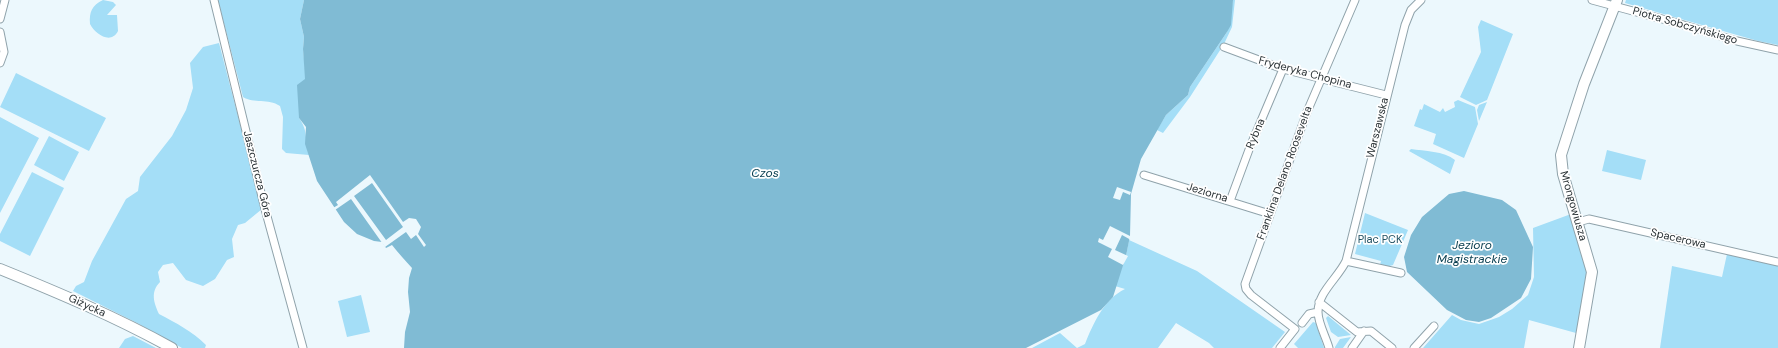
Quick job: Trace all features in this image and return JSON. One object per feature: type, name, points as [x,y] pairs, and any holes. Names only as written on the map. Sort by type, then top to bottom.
[{"type":"street","points":[[0,19],[5,0]]},
{"type":"street","name":"Jaszczurcza Góra","points":[[214,0],[302,348]]},
{"type":"street","name":"Franklina Delano Roosevelta","points":[[1280,348],[1295,329],[1260,302],[1246,289],[1245,284],[1321,78],[1355,0]]},
{"type":"street","name":"Warszawska","points":[[1320,302],[1346,261],[1386,94],[1407,18],[1421,0]]},
{"type":"street","name":"Piotra Sobczyńskiego","points":[[1592,0],[1616,3],[1737,41],[1778,50]]},
{"type":"street","name":"Mrongowiusza","points":[[1579,348],[1592,272],[1563,174],[1561,155],[1584,84],[1616,3]]},
{"type":"street","points":[[0,32],[4,52],[0,64]]},
{"type":"street","name":"Fryderyka Chopina","points":[[1224,47],[1283,69],[1386,94]]},
{"type":"street","name":"Rybna","points":[[1230,200],[1250,146],[1283,69]]},
{"type":"street","name":"Jeziorna","points":[[1144,175],[1230,200],[1270,214]]},
{"type":"street","name":"Spacerowa","points":[[1578,222],[1589,219],[1778,262]]},
{"type":"street","points":[[1346,261],[1401,273]]},
{"type":"street","name":"Giżycka","points":[[0,269],[81,302],[138,329],[172,348]]},
{"type":"street","points":[[1329,348],[1318,312],[1320,302],[1357,332],[1371,331],[1392,348]]},
{"type":"street","points":[[1302,323],[1309,314],[1318,312]]},
{"type":"street","points":[[1414,348],[1434,326]]},
{"type":"street","points":[[1352,348],[1364,331]]},
{"type":"green space","points":[[103,0],[113,2],[116,5],[107,15],[117,15],[118,31],[115,35],[107,38],[99,34],[90,24],[92,9],[96,4]]},
{"type":"green space","points":[[218,0],[304,0],[300,19],[304,37],[303,49],[306,79],[299,118],[304,127],[309,155],[286,153],[282,149],[283,117],[280,106],[271,102],[252,100],[243,97]]},
{"type":"green space","points":[[1233,0],[1235,0],[1232,27],[1224,44],[1190,97],[1163,133],[1157,130],[1166,115],[1188,95],[1190,87],[1227,32]]},
{"type":"green space","points":[[1626,0],[1778,0],[1778,45],[1758,41],[1625,3]]},
{"type":"green space","points":[[1481,20],[1513,34],[1487,100],[1476,105],[1460,97],[1481,52],[1478,27]]},
{"type":"green space","points":[[219,43],[262,209],[245,223],[238,225],[232,239],[234,257],[227,260],[215,279],[203,286],[186,280],[173,263],[163,265],[158,272],[160,282],[155,290],[154,298],[159,314],[189,331],[206,345],[205,348],[182,348],[139,324],[73,291],[76,286],[84,282],[92,261],[126,199],[138,191],[140,177],[172,136],[186,110],[193,88],[190,63],[203,47]]},
{"type":"green space","points":[[16,73],[106,118],[89,151],[0,107]]},
{"type":"green space","points":[[1458,100],[1475,107],[1478,124],[1464,158],[1433,144],[1436,134],[1414,126],[1420,109],[1422,110],[1424,104],[1440,112],[1443,108],[1445,112],[1455,107],[1454,102]]},
{"type":"green space","points":[[1487,102],[1479,121],[1477,110],[1479,105]]},
{"type":"green space","points":[[0,117],[39,138],[0,213]]},
{"type":"green space","points":[[49,136],[79,152],[64,181],[34,165]]},
{"type":"green space","points":[[1411,149],[1434,152],[1455,160],[1450,174],[1409,151]]},
{"type":"green space","points":[[1607,150],[1646,160],[1641,180],[1602,171]]},
{"type":"green space","points":[[32,172],[64,188],[30,256],[0,241],[0,234]]},
{"type":"green space","name":"Plac PCK","points":[[1365,213],[1408,230],[1393,265],[1386,267],[1380,265],[1381,261],[1355,254]]},
{"type":"green space","points":[[1571,214],[1572,223],[1589,272],[1576,333],[1529,320],[1524,348],[1423,348],[1452,315],[1461,320],[1479,324],[1499,317],[1512,309],[1528,295],[1534,277],[1533,228]]},
{"type":"green space","points":[[1129,240],[1197,271],[1285,332],[1272,348],[1214,348],[1209,343],[1176,323],[1158,348],[1077,348],[1085,344],[1096,320],[1105,306],[1118,293],[1125,289],[1115,286],[1126,256]]},
{"type":"green space","points":[[1727,254],[1778,266],[1778,348],[1660,348],[1672,266],[1722,277]]},
{"type":"green space","points":[[361,295],[370,332],[347,337],[338,301]]},
{"type":"green space","points":[[1328,316],[1351,335],[1338,337],[1331,332],[1326,318]]},
{"type":"green space","points":[[1313,322],[1316,323],[1324,348],[1298,348],[1294,344]]},
{"type":"green space","points":[[1060,333],[1077,348],[1032,348]]},
{"type":"green space","points":[[133,336],[156,348],[119,348],[125,339]]},
{"type":"green space","points":[[1351,337],[1343,348],[1335,348],[1340,339]]},
{"type":"water","name":"Czos","points":[[304,0],[1233,0],[1231,25],[1227,32],[1190,87],[1188,95],[1166,115],[1141,159],[1131,194],[1130,236],[1126,256],[1113,297],[1101,310],[1026,348],[404,348],[405,332],[410,312],[408,292],[409,278],[412,268],[392,245],[386,248],[382,242],[374,241],[357,234],[344,222],[317,181],[305,144],[306,127],[299,118],[297,85],[305,79],[303,49],[304,37],[300,19]]},
{"type":"water","name":"Jezioro Magistrackie","points":[[1464,191],[1502,200],[1516,210],[1533,247],[1531,279],[1521,298],[1491,318],[1479,322],[1466,320],[1447,310],[1407,272],[1404,257],[1411,235],[1422,217],[1449,194]]},
{"type":"pier","points":[[370,175],[403,222],[409,218],[416,219],[421,227],[418,234],[426,245],[424,247],[416,235],[411,239],[406,232],[385,247],[351,199],[335,210],[333,208],[338,205],[336,202]],"holes":[[[372,183],[403,227],[386,240],[354,196]]]},
{"type":"pier","points":[[1117,187],[1131,192],[1130,195],[1123,192],[1120,200],[1113,198]]},
{"type":"pier","points":[[1110,226],[1132,237],[1131,240],[1122,235],[1115,250],[1128,256],[1123,265],[1108,257],[1112,249],[1098,242],[1099,238],[1103,240]]}]
